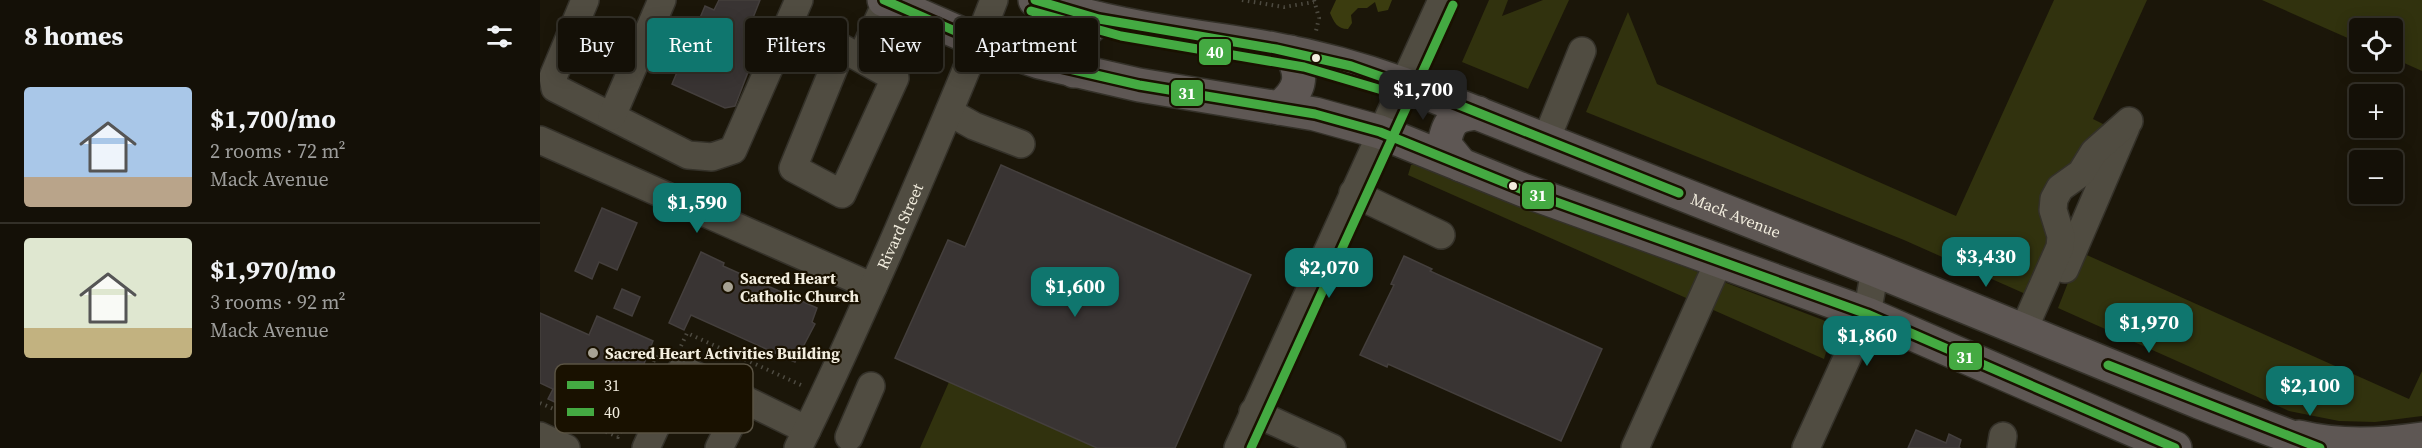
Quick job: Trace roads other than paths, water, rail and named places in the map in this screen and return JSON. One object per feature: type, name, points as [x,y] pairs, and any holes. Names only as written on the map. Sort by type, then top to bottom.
[{"type":"main road","name":"Mack Avenue","points":[[1035,0],[1099,19],[1290,52],[1351,66],[1403,84],[1875,270],[2199,402],[2320,448]]},
{"type":"main road","points":[[886,1],[955,31]]},
{"type":"main road","points":[[1279,108],[1292,98],[1299,80],[1298,66],[1290,52]]},
{"type":"main road","points":[[1079,72],[1138,85],[1315,114],[1380,132],[1523,190],[1867,314],[2175,448]]},
{"type":"main road","points":[[1461,165],[1444,144],[1448,126],[1460,115],[1478,113]]},
{"type":"main road","points":[[2055,396],[2058,378],[2068,371],[2079,368],[2126,387],[2199,402]]},
{"type":"main road","points":[[2282,433],[2319,442],[2350,445],[2422,440]]},
{"type":"street","points":[[585,0],[553,77],[555,88],[688,155],[712,157],[733,150],[799,0]]},
{"type":"street","points":[[612,116],[662,0]]},
{"type":"street","name":"Rivard Street","points":[[987,18],[994,0]]},
{"type":"street","points":[[1238,448],[1442,0]]},
{"type":"street","points":[[879,18],[886,1]]},
{"type":"street","points":[[842,48],[861,58],[895,78],[842,194],[793,168],[842,48]]},
{"type":"street","points":[[1546,140],[1582,51]]},
{"type":"street","name":"Rivard Street","points":[[803,439],[873,287],[965,72]]},
{"type":"street","points":[[949,112],[974,126],[1022,144]]},
{"type":"street","points":[[2129,121],[2030,333],[2060,246],[2061,236],[2053,210],[2054,199],[2060,188],[2081,173],[2094,152],[2129,121]]},
{"type":"street","points":[[540,140],[873,287]]},
{"type":"street","points":[[1353,194],[1441,235]]},
{"type":"street","points":[[1635,448],[1719,261]]},
{"type":"street","points":[[1806,448],[1867,314],[1875,270]]},
{"type":"street","points":[[830,382],[868,392],[849,436]]},
{"type":"street","points":[[753,405],[803,439]]},
{"type":"street","points":[[1253,412],[1332,448]]},
{"type":"street","points":[[646,448],[653,433]]},
{"type":"street","points":[[719,448],[727,433]]},
{"type":"street","points":[[540,436],[566,448]]},
{"type":"place","name":"Sacred Heart Catholic Church","points":[[728,287]]},
{"type":"place","name":"Sacred Heart Activities Building","points":[[593,353]]}]
